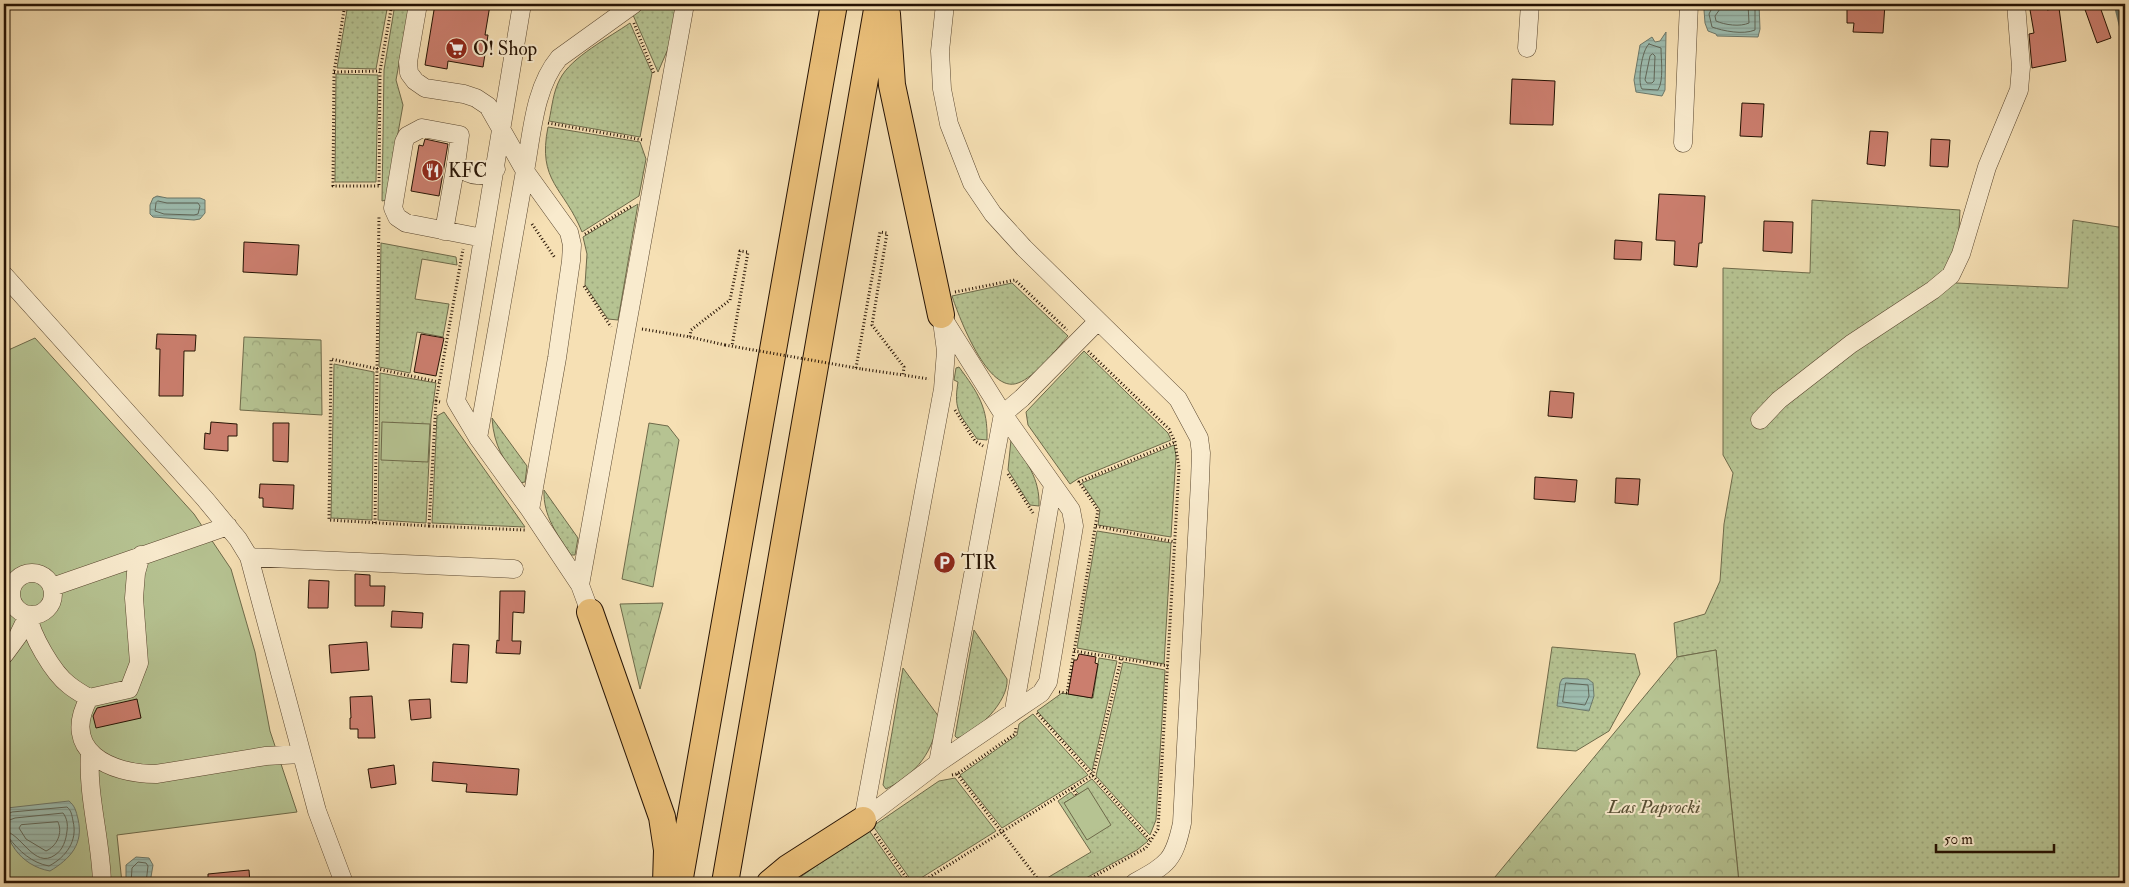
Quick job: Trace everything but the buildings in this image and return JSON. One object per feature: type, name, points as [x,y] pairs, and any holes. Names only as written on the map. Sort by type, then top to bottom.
[{"type":"highway","points":[[679,883],[834,4]]},
{"type":"highway","points":[[725,883],[878,4]]},
{"type":"highway","points":[[887,4],[892,85],[945,304]]},
{"type":"highway","points":[[590,612],[662,817],[667,850],[666,883]]},
{"type":"highway","points":[[770,883],[788,868],[869,826]]},
{"type":"street","points":[[418,4],[408,62],[409,73],[415,81],[425,88],[464,94],[482,101],[488,106],[525,171],[568,232],[572,245],[557,358],[530,510]]},
{"type":"street","points":[[522,4],[456,401],[478,438],[580,584],[590,612]]},
{"type":"street","points":[[580,584],[685,4]]},
{"type":"street","points":[[945,4],[940,51],[942,90],[948,124],[972,183],[999,221],[1024,248],[1178,399],[1199,438],[1201,453],[1182,823],[1176,848],[1166,863],[1134,883]]},
{"type":"street","points":[[1527,48],[1530,4]]},
{"type":"street","points":[[1683,143],[1689,4]]},
{"type":"street","points":[[1760,420],[1779,400],[1851,344],[1933,290],[1951,275],[1961,254],[1987,167],[2019,90],[2021,67],[2016,4]]},
{"type":"street","points":[[478,438],[525,171],[537,107],[545,80],[559,58],[631,6]]},
{"type":"street","points":[[444,231],[460,135],[422,128],[407,136],[404,142],[394,196],[394,213],[406,223],[444,231],[483,238]]},
{"type":"street","points":[[456,164],[465,173],[476,176],[496,169]]},
{"type":"street","points":[[4,275],[238,539],[248,557],[317,811],[344,883]]},
{"type":"street","points":[[869,826],[944,389],[946,351],[945,304]]},
{"type":"street","points":[[869,826],[938,763],[1041,693],[1048,682],[1074,526],[1071,510],[1003,414],[945,304]]},
{"type":"street","points":[[938,763],[1003,414],[1022,398],[1098,321]]},
{"type":"street","points":[[1014,710],[1053,485]]},
{"type":"street","points":[[52,587],[228,526]]},
{"type":"street","points":[[28,615],[30,628],[50,663],[68,685],[88,698],[129,689],[139,663],[134,598],[136,573],[142,555]]},
{"type":"street","points":[[248,557],[514,568]]},
{"type":"street","points":[[34,572],[46,577],[52,587],[53,598],[47,610],[41,614],[28,615],[19,611],[12,600],[9,578],[34,572]]},
{"type":"street","points":[[4,655],[18,636],[28,615]]},
{"type":"street","points":[[88,698],[81,712],[79,722],[84,744],[90,752],[110,765],[141,774],[156,774],[266,756],[301,754]]},
{"type":"street","points":[[90,752],[90,789],[102,860],[102,883]]},
{"type":"path","points":[[345,4],[334,72],[333,186],[379,186]]},
{"type":"path","points":[[379,194],[380,71],[392,4]]},
{"type":"path","points":[[631,6],[655,71],[653,80]]},
{"type":"path","points":[[334,72],[380,71]]},
{"type":"path","points":[[545,132],[548,115]]},
{"type":"path","points":[[546,123],[643,140]]},
{"type":"path","points":[[645,132],[643,140],[646,149]]},
{"type":"path","points":[[580,234],[580,237],[634,204]]},
{"type":"path","points":[[519,205],[531,207],[530,221],[561,267],[584,271],[584,287],[612,328],[618,331],[621,316],[628,317],[638,319],[636,328],[856,368],[934,380],[933,388],[954,391],[952,405],[975,441],[980,445],[996,449]]},
{"type":"path","points":[[375,523],[379,209]]},
{"type":"path","points":[[856,368],[880,232],[887,233],[872,325],[904,368],[903,375]]},
{"type":"path","points":[[436,401],[465,235]]},
{"type":"path","points":[[690,337],[691,330],[730,300],[740,251],[748,252],[732,346]]},
{"type":"path","points":[[945,304],[1015,280],[1074,336]]},
{"type":"path","points":[[1082,883],[1146,848],[1158,828],[1179,459],[1173,436],[1169,429],[1084,347]]},
{"type":"path","points":[[429,526],[329,520],[331,359],[439,382]]},
{"type":"path","points":[[1006,471],[1032,512],[1048,515]]},
{"type":"path","points":[[1074,486],[1079,482]]},
{"type":"path","points":[[1096,526],[1175,542]]},
{"type":"path","points":[[1074,651],[1168,666]]},
{"type":"path","points":[[920,883],[1093,775],[1121,659]]},
{"type":"path","points":[[1034,709],[1151,841]]},
{"type":"path","points":[[956,774],[1042,883]]},
{"type":"path","points":[[1072,788],[1076,796]]},
{"type":"path","points":[[869,826],[910,883]]},
{"type":"green space","points":[[348,4],[388,4],[376,69],[337,68]]},
{"type":"green space","points":[[395,4],[410,4],[396,80],[403,105],[386,200],[382,201],[384,70]]},
{"type":"green space","points":[[649,4],[677,4],[671,42],[658,72],[633,15]]},
{"type":"green space","points":[[630,23],[652,73],[640,137],[549,121],[556,89],[565,71],[582,55]]},
{"type":"green space","points":[[336,74],[378,75],[376,182],[335,182]]},
{"type":"green space","points":[[548,127],[640,142],[646,159],[639,196],[582,232],[549,173],[546,160]]},
{"type":"green space","points":[[1812,200],[1960,210],[1956,283],[2068,288],[2073,220],[2125,228],[2125,883],[1739,883],[1716,650],[1677,657],[1674,623],[1705,614],[1720,581],[1724,524],[1733,473],[1723,455],[1723,268],[1810,273]]},
{"type":"green space","points":[[638,204],[618,320],[608,319],[585,285],[587,254],[583,237]]},
{"type":"green space","points":[[381,243],[456,257],[457,265],[422,259],[415,299],[449,304],[443,337],[417,332],[410,373],[379,367]]},
{"type":"green space","points":[[1012,283],[1068,336],[1045,362],[1025,380],[1007,384],[996,377],[976,352],[952,296]]},
{"type":"green space","points":[[244,337],[321,340],[322,415],[240,410]]},
{"type":"green space","points":[[35,338],[194,514],[231,569],[255,652],[270,731],[297,812],[117,835],[122,883],[4,883],[4,352]]},
{"type":"green space","points":[[1084,351],[1168,433],[1171,440],[1079,478],[1070,484],[1028,425],[1026,412]]},
{"type":"green space","points":[[334,364],[374,372],[372,520],[331,518]]},
{"type":"green space","points":[[959,367],[972,385],[984,409],[987,440],[977,439],[960,413],[957,400],[958,382],[954,380],[956,368]]},
{"type":"green space","points":[[380,373],[436,383],[431,419],[426,523],[378,520]]},
{"type":"green space","points":[[444,412],[525,527],[432,523],[437,416]]},
{"type":"green space","points":[[492,418],[527,466],[525,482],[520,483],[501,453],[495,437]]},
{"type":"green space","points":[[382,422],[430,424],[428,462],[381,460]]},
{"type":"green space","points":[[649,423],[668,426],[679,440],[653,587],[622,579]]},
{"type":"green space","points":[[1011,440],[1035,478],[1039,506],[1030,505],[1008,470]]},
{"type":"green space","points":[[1174,445],[1176,456],[1171,537],[1098,525],[1100,510],[1082,483]]},
{"type":"green space","points":[[544,490],[578,538],[575,555],[571,555],[548,516]]},
{"type":"green space","points":[[1097,531],[1171,543],[1164,664],[1077,648]]},
{"type":"green space","points":[[663,603],[640,689],[620,604]]},
{"type":"green space","points":[[974,630],[1007,679],[1006,688],[1003,697],[990,715],[974,730],[957,738],[955,736]]},
{"type":"green space","points":[[1552,647],[1635,654],[1640,674],[1609,731],[1576,751],[1537,748]]},
{"type":"green space","name":"Las Paprocki","points":[[1716,650],[1739,883],[1490,883],[1677,657]]},
{"type":"green space","points":[[1099,658],[1117,661],[1092,771],[1037,711],[1062,693],[1093,698]]},
{"type":"green space","points":[[1123,662],[1165,670],[1156,820],[1150,835],[1096,776]]},
{"type":"green space","points":[[903,668],[939,717],[933,741],[922,760],[907,776],[886,789],[883,785]]},
{"type":"green space","points":[[1033,714],[1088,775],[1002,828],[960,775],[1017,735],[1019,724]]},
{"type":"green space","points":[[955,778],[996,831],[913,883],[873,826],[939,781]]},
{"type":"green space","points":[[1092,779],[1148,841],[1137,850],[1077,883],[1044,883],[1042,881],[1091,852],[1058,801],[1071,792],[1075,797],[1088,789],[1079,794],[1075,790]]},
{"type":"green space","points":[[1088,788],[1111,825],[1087,840],[1064,803]]},
{"type":"green space","points":[[868,829],[906,883],[792,883]]},
{"type":"water","points":[[1712,4],[1759,4],[1760,29],[1758,37],[1717,36],[1708,31],[1704,10]]},
{"type":"water","points":[[1666,32],[1665,90],[1662,96],[1636,92],[1634,80],[1640,45],[1652,37],[1655,42],[1660,41]]},
{"type":"water","points":[[157,196],[167,198],[200,198],[205,200],[205,213],[200,219],[194,220],[153,217],[150,214],[150,205],[153,198]]},
{"type":"water","points":[[1565,678],[1588,679],[1593,683],[1594,696],[1589,711],[1557,706],[1560,683]]},
{"type":"water","points":[[69,801],[75,809],[79,828],[79,836],[74,850],[64,861],[50,871],[30,863],[15,849],[10,840],[7,830],[7,808]]},
{"type":"water","points":[[136,857],[149,858],[153,865],[150,883],[126,883],[126,865]]},
{"type":"waterway","points":[[2116,4],[2125,41]]},
{"type":"place","name":"O! Shop","points":[[457,48]]},
{"type":"place","name":"KFC","points":[[432,170]]},
{"type":"place","name":"TIR","points":[[945,562]]}]
